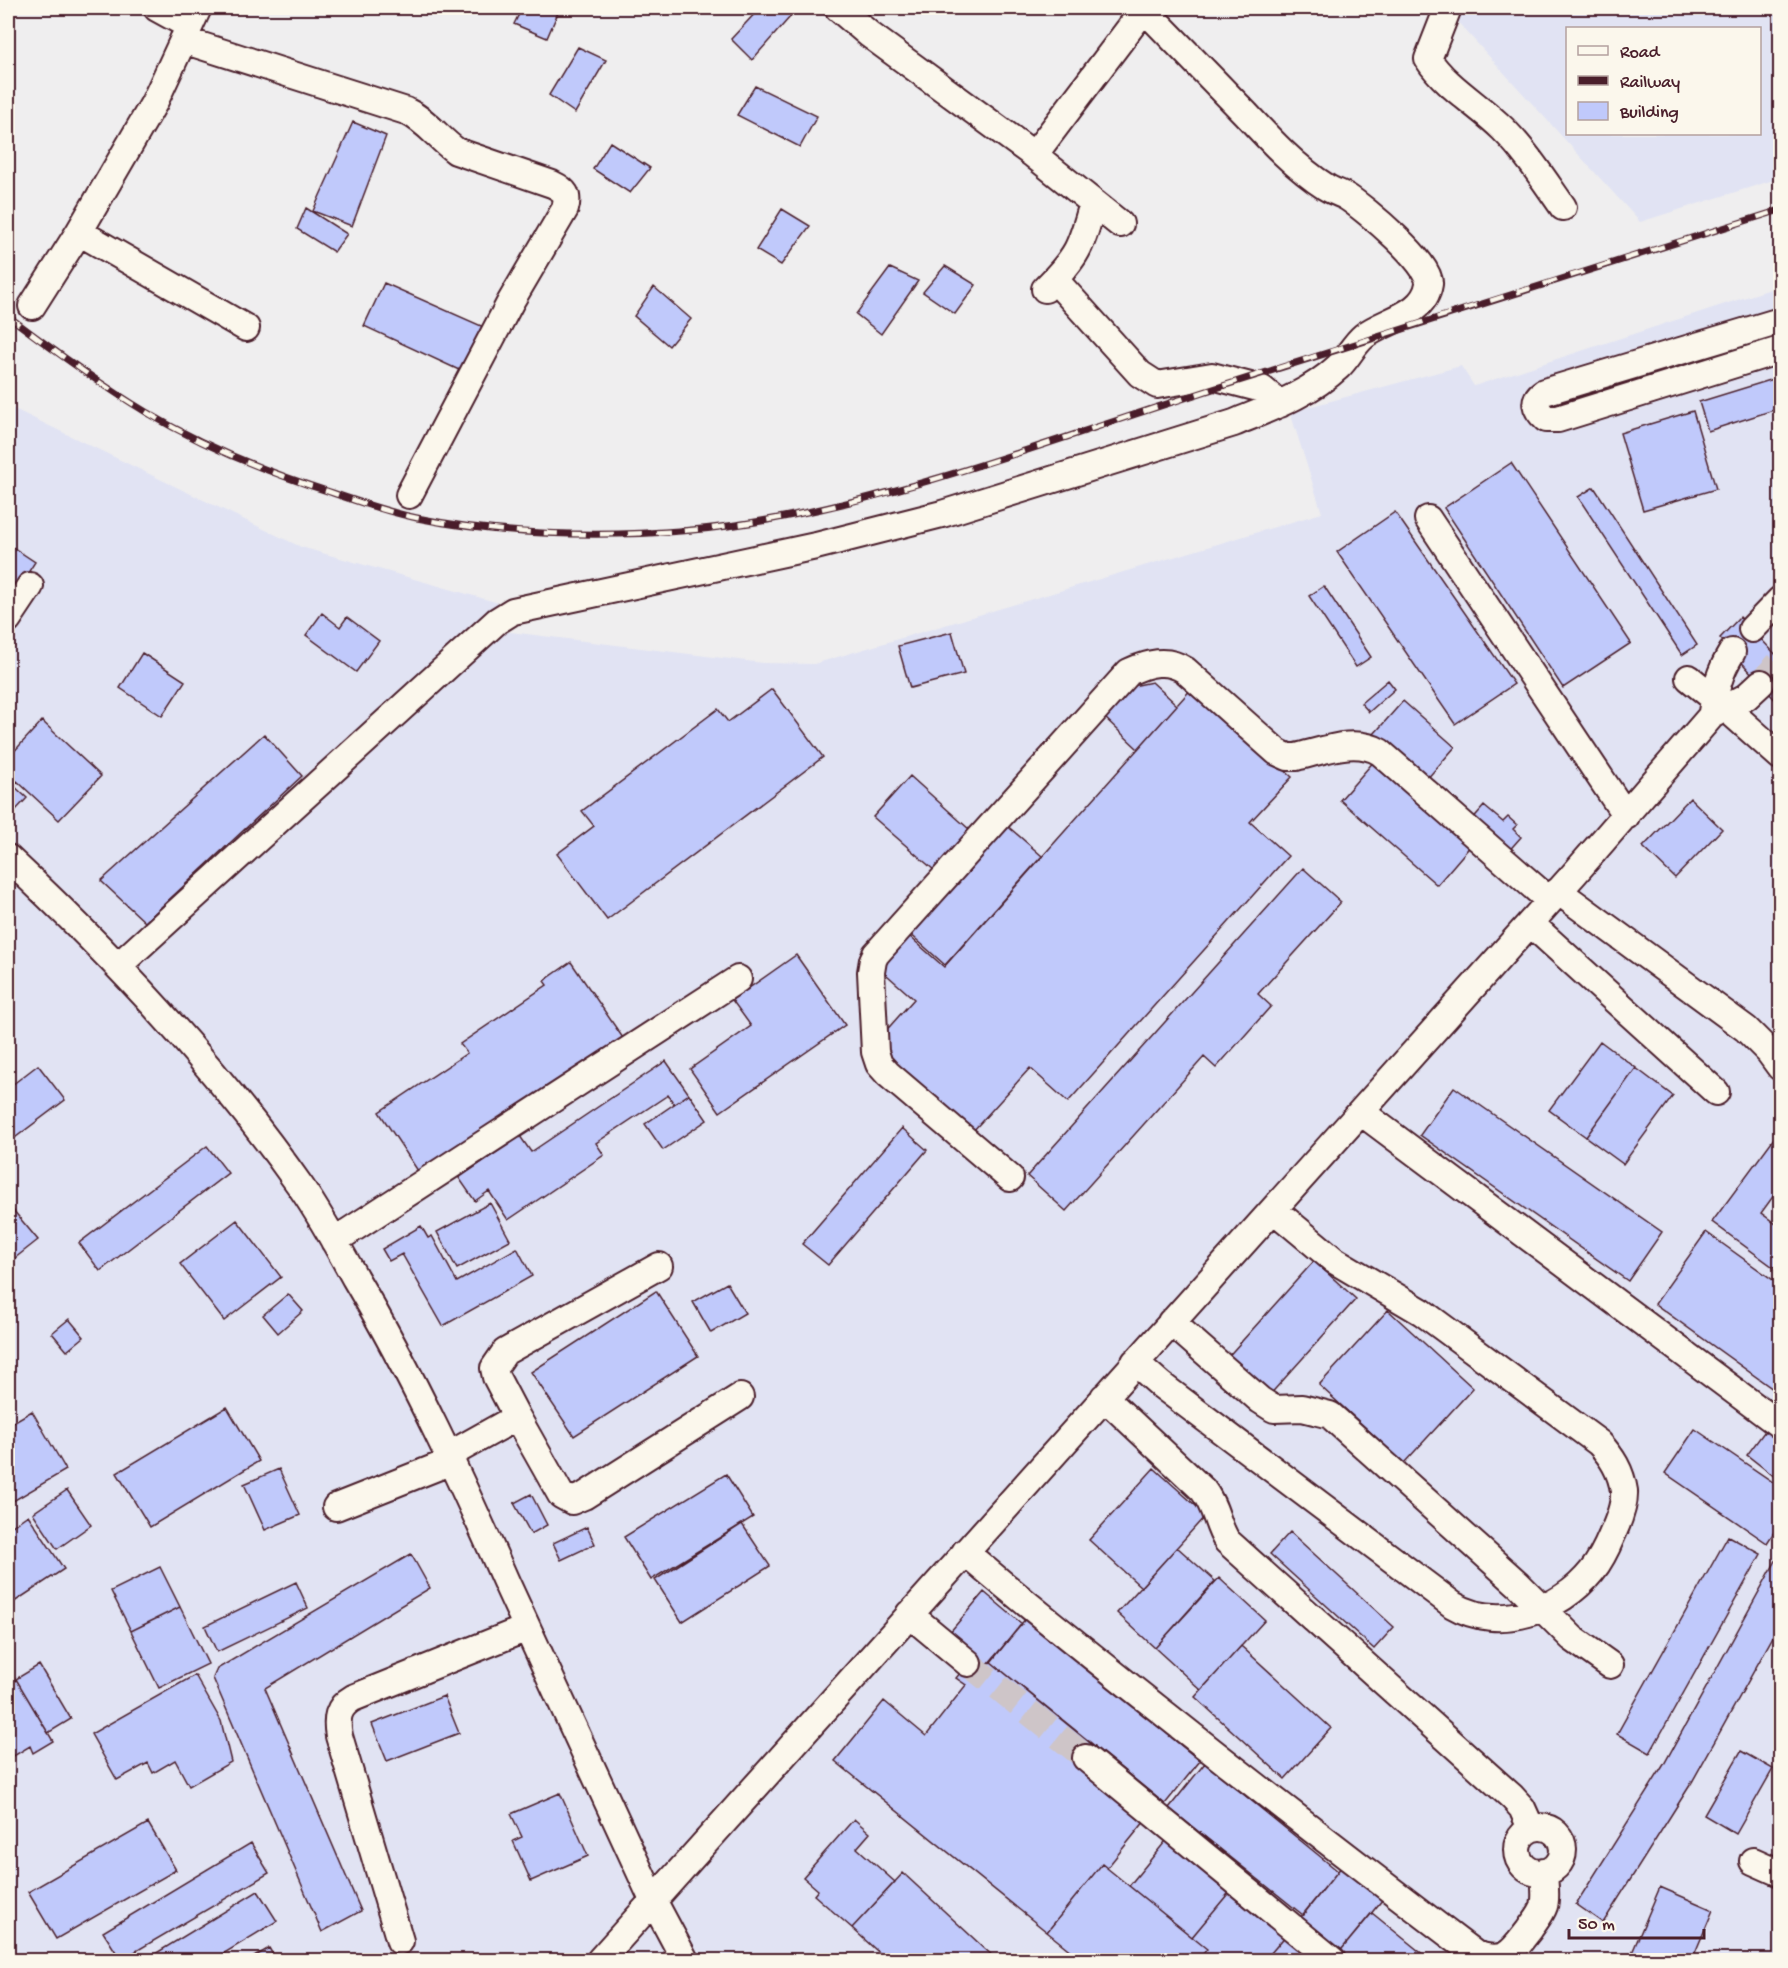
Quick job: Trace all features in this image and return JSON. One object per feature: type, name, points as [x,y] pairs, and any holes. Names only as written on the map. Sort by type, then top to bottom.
[{"type":"street","points":[[157,8],[190,24],[406,111],[419,117],[456,151],[552,184],[566,195],[565,209],[511,301],[408,495]]},
{"type":"street","points":[[838,8],[870,35],[1034,155],[1120,224]]},
{"type":"street","points":[[119,965],[496,621],[513,611],[816,546],[942,514],[1234,423],[1280,404],[1319,383],[1340,365],[1355,344],[1365,335],[1419,305],[1429,284],[1427,274],[1415,256],[1355,202],[1327,188],[1296,165],[1145,8],[1034,155]]},
{"type":"street","points":[[1448,8],[1428,59],[1439,72],[1503,129],[1538,170],[1563,207]]},
{"type":"street","points":[[32,306],[79,232],[154,103],[190,24]]},
{"type":"street","points":[[1093,203],[1076,255],[1050,284],[1140,374],[1157,385],[1212,376],[1262,389],[1280,404]]},
{"type":"street","points":[[79,232],[246,328]]},
{"type":"street","points":[[1779,327],[1544,392],[1537,397],[1535,403],[1538,412],[1545,419],[1558,419],[1780,351]]},
{"type":"street","points":[[1428,519],[1626,816]]},
{"type":"street","points":[[8,619],[30,586]]},
{"type":"street","points":[[1752,629],[1780,600]]},
{"type":"street","points":[[1717,707],[1722,669],[1732,652]]},
{"type":"street","points":[[1010,1178],[879,1064],[875,1052],[871,972],[873,960],[1121,681],[1135,669],[1164,662],[1175,663],[1185,670],[1278,752],[1288,757],[1350,745],[1371,747],[1380,752],[1554,896],[1746,1029],[1780,1066]]},
{"type":"street","points":[[1689,678],[1717,707],[1780,756]]},
{"type":"street","points":[[600,1960],[1626,816],[1717,707],[1746,697],[1761,683]]},
{"type":"street","points":[[8,858],[68,914],[151,999],[265,1139],[302,1189],[334,1241],[375,1311],[451,1458],[653,1900],[685,1960]]},
{"type":"street","points":[[1530,922],[1716,1092]]},
{"type":"street","points":[[334,1241],[738,979]]},
{"type":"street","points":[[1361,1112],[1780,1425]]},
{"type":"street","points":[[1135,1362],[1161,1385],[1453,1605],[1467,1613],[1499,1618],[1543,1610],[1571,1592],[1592,1572],[1605,1551],[1618,1522],[1624,1494],[1621,1477],[1612,1458],[1599,1443],[1422,1312],[1328,1255],[1274,1209]]},
{"type":"street","points":[[659,1266],[505,1352],[494,1368],[496,1377],[517,1417],[561,1495],[572,1501],[584,1496],[740,1397]]},
{"type":"street","points":[[1171,1322],[1260,1400],[1274,1409],[1302,1408],[1330,1415],[1518,1584],[1572,1638],[1610,1665]]},
{"type":"street","points":[[1104,1397],[1212,1500],[1221,1532],[1227,1540],[1512,1797],[1522,1808],[1531,1828]]},
{"type":"street","points":[[336,1508],[451,1458],[517,1417]]},
{"type":"street","points":[[966,1552],[1018,1598],[1133,1689],[1475,1954],[1500,1957],[1511,1953],[1545,1904],[1544,1872]]},
{"type":"street","points":[[909,1614],[968,1663]]},
{"type":"street","points":[[400,1941],[339,1736],[338,1714],[342,1706],[353,1698],[527,1628]]},
{"type":"street","points":[[1086,1758],[1332,1960]]},
{"type":"street","points":[[1546,1827],[1553,1830],[1562,1842],[1564,1850],[1558,1865],[1544,1872],[1529,1870],[1519,1859],[1517,1852],[1520,1837],[1531,1828],[1546,1827]]},
{"type":"street","points":[[1753,1861],[1780,1873]]},
{"type":"shaded area","points":[[1460,8],[1780,8],[1780,178],[1640,222],[1455,19]]},
{"type":"shaded area","points":[[1780,286],[1780,1960],[8,1960],[8,406],[301,547],[506,605],[502,631],[763,663],[814,664],[1322,513],[1290,412],[1461,366],[1474,386]]},
{"type":"building","points":[[522,8],[560,8],[547,38],[514,24]]},
{"type":"building","points":[[760,8],[798,8],[752,60],[731,39]]},
{"type":"building","points":[[578,47],[606,60],[575,113],[549,95]]},
{"type":"building","points":[[755,86],[817,116],[800,147],[737,115]]},
{"type":"building","points":[[353,122],[386,136],[352,226],[313,211]]},
{"type":"building","points":[[610,142],[650,168],[630,193],[593,169]]},
{"type":"building","points":[[306,208],[347,234],[334,252],[297,229]]},
{"type":"building","points":[[782,209],[810,226],[781,265],[756,250]]},
{"type":"building","points":[[945,266],[976,285],[955,314],[923,292]]},
{"type":"building","points":[[890,268],[918,281],[881,334],[856,314]]},
{"type":"building","points":[[384,283],[486,328],[459,370],[364,326]]},
{"type":"building","points":[[654,287],[691,319],[669,346],[634,316]]},
{"type":"building","points":[[1780,377],[1780,408],[1708,431],[1699,402]]},
{"type":"building","points":[[1693,411],[1716,489],[1643,510],[1620,433]]},
{"type":"building","points":[[1511,463],[1631,643],[1563,688],[1444,508]]},
{"type":"building","points":[[1594,487],[1697,645],[1682,655],[1578,497]]},
{"type":"building","points":[[1395,512],[1514,684],[1455,724],[1337,552]]},
{"type":"building","points":[[8,544],[35,562],[8,604]]},
{"type":"building","points":[[1324,586],[1371,657],[1356,667],[1309,596]]},
{"type":"building","points":[[322,613],[340,627],[347,617],[379,641],[356,672],[306,635]]},
{"type":"building","points":[[1740,617],[1780,659],[1780,700],[1778,703],[1720,638]]},
{"type":"building","points":[[952,632],[964,674],[910,688],[898,646]]},
{"type":"building","points":[[142,653],[185,681],[162,716],[120,688]]},
{"type":"building","points":[[1388,680],[1395,689],[1369,712],[1361,703]]},
{"type":"building","points":[[1152,682],[1177,705],[1138,749],[1104,717],[1133,686]]},
{"type":"building","points":[[1193,687],[1292,777],[1250,822],[1288,856],[1068,1102],[1030,1068],[973,1131],[888,1056],[883,1034],[914,999],[879,968],[908,935],[944,967]]},
{"type":"building","points":[[772,689],[823,757],[607,920],[557,854],[594,826],[582,811],[718,709],[728,722]]},
{"type":"building","points":[[1403,701],[1455,747],[1426,780],[1374,734]]},
{"type":"building","points":[[42,721],[101,776],[59,820],[17,781],[13,785],[27,798],[15,811],[8,803],[8,758]]},
{"type":"building","points":[[264,734],[302,776],[145,922],[101,881]]},
{"type":"building","points":[[1376,759],[1473,843],[1437,885],[1340,800]]},
{"type":"building","points":[[910,776],[970,830],[934,870],[873,817]]},
{"type":"building","points":[[1690,798],[1722,829],[1675,878],[1643,847]]},
{"type":"building","points":[[1484,806],[1503,822],[1508,817],[1517,825],[1513,829],[1521,837],[1506,854],[1470,822]]},
{"type":"building","points":[[1004,823],[1042,856],[945,965],[908,932]]},
{"type":"building","points":[[1303,868],[1341,902],[1258,994],[1271,1006],[1216,1068],[1204,1057],[1066,1211],[1027,1176]]},
{"type":"building","points":[[796,955],[845,1025],[720,1112],[690,1069],[751,1026],[732,1000]]},
{"type":"building","points":[[571,962],[623,1038],[420,1174],[379,1112],[467,1053],[460,1044],[547,985],[544,981]]},
{"type":"building","points":[[1600,1041],[1636,1068],[1586,1137],[1549,1110]]},
{"type":"building","points":[[666,1061],[689,1094],[674,1104],[668,1095],[596,1143],[604,1155],[508,1220],[489,1191],[475,1201],[459,1178],[520,1136],[531,1152]]},
{"type":"building","points":[[38,1065],[65,1100],[8,1143],[8,1088]]},
{"type":"building","points":[[1636,1068],[1673,1096],[1623,1164],[1586,1137]]},
{"type":"building","points":[[1454,1087],[1662,1232],[1628,1281],[1420,1135]]},
{"type":"building","points":[[689,1094],[707,1120],[663,1150],[645,1124]]},
{"type":"building","points":[[902,1128],[927,1150],[828,1265],[802,1244]]},
{"type":"building","points":[[1780,1130],[1780,1187],[1761,1213],[1780,1227],[1780,1272],[1712,1222]]},
{"type":"building","points":[[207,1146],[228,1173],[100,1271],[79,1243]]},
{"type":"building","points":[[490,1203],[510,1240],[457,1269],[437,1232]]},
{"type":"building","points":[[8,1204],[38,1240],[10,1262],[8,1259]]},
{"type":"building","points":[[237,1220],[281,1277],[224,1321],[180,1264]]},
{"type":"building","points":[[421,1226],[428,1238],[432,1236],[457,1282],[517,1248],[532,1276],[443,1326],[402,1254],[389,1261],[382,1249]]},
{"type":"building","points":[[1706,1232],[1780,1285],[1780,1394],[1655,1304]]},
{"type":"building","points":[[1314,1261],[1356,1299],[1267,1398],[1225,1360]]},
{"type":"building","points":[[727,1283],[745,1313],[711,1333],[693,1302]]},
{"type":"building","points":[[656,1291],[698,1356],[574,1436],[531,1372]]},
{"type":"building","points":[[288,1294],[303,1311],[278,1333],[263,1315]]},
{"type":"building","points":[[1388,1310],[1473,1388],[1404,1463],[1319,1385]]},
{"type":"building","points":[[69,1319],[84,1337],[67,1351],[52,1333]]},
{"type":"building","points":[[227,1407],[259,1461],[150,1527],[117,1473]]},
{"type":"building","points":[[32,1411],[66,1470],[8,1504],[8,1425]]},
{"type":"building","points":[[1767,1428],[1780,1438],[1780,1481],[1747,1455]]},
{"type":"building","points":[[1695,1429],[1780,1487],[1780,1523],[1767,1543],[1665,1473]]},
{"type":"building","points":[[1154,1468],[1206,1515],[1141,1587],[1089,1540]]},
{"type":"building","points":[[279,1469],[300,1515],[265,1530],[244,1484]]},
{"type":"building","points":[[726,1474],[753,1517],[651,1580],[624,1537]]},
{"type":"building","points":[[67,1490],[91,1525],[57,1549],[33,1513]]},
{"type":"building","points":[[531,1494],[547,1525],[531,1534],[514,1503]]},
{"type":"building","points":[[28,1515],[64,1569],[8,1606],[8,1529]]},
{"type":"building","points":[[742,1524],[770,1566],[682,1622],[655,1580]]},
{"type":"building","points":[[587,1527],[595,1544],[561,1560],[553,1543]]},
{"type":"building","points":[[1290,1532],[1394,1627],[1374,1649],[1270,1554]]},
{"type":"building","points":[[1728,1536],[1761,1554],[1650,1753],[1617,1734]]},
{"type":"building","points":[[1177,1547],[1215,1581],[1155,1648],[1117,1613]]},
{"type":"building","points":[[411,1554],[430,1588],[265,1688],[361,1911],[322,1932],[213,1678],[217,1669]]},
{"type":"building","points":[[1778,1557],[1780,1558],[1780,1624],[1692,1782],[1603,1923],[1576,1904],[1663,1766]]},
{"type":"building","points":[[160,1567],[180,1607],[131,1631],[111,1591]]},
{"type":"building","points":[[1219,1578],[1265,1620],[1201,1690],[1155,1648]]},
{"type":"building","points":[[296,1582],[308,1608],[217,1652],[205,1626]]},
{"type":"building","points":[[984,1592],[1022,1624],[988,1664],[950,1632]]},
{"type":"building","points":[[180,1607],[208,1664],[159,1688],[131,1631]]},
{"type":"building","points":[[1026,1618],[1200,1761],[1165,1804],[991,1662]]},
{"type":"building","points":[[1241,1646],[1331,1728],[1285,1779],[1195,1697]]},
{"type":"building","points":[[976,1654],[988,1664],[991,1662],[1095,1746],[1078,1767],[1145,1821],[1107,1868],[1102,1864],[1047,1932],[835,1761],[884,1701],[926,1736],[966,1685],[956,1678]]},
{"type":"building","points":[[39,1665],[71,1719],[48,1733],[16,1679]]},
{"type":"building","points":[[195,1675],[221,1721],[231,1762],[189,1786],[175,1760],[153,1773],[148,1763],[117,1780],[91,1734]]},
{"type":"building","points":[[16,1679],[53,1741],[33,1753],[30,1746],[12,1757],[8,1749],[8,1684]]},
{"type":"building","points":[[444,1696],[459,1733],[387,1761],[372,1724]]},
{"type":"building","points":[[1741,1751],[1773,1769],[1736,1834],[1704,1815]]},
{"type":"building","points":[[1205,1763],[1338,1871],[1303,1915],[1169,1808]]},
{"type":"building","points":[[560,1793],[588,1856],[531,1881],[513,1841],[522,1837],[511,1814]]},
{"type":"building","points":[[854,1819],[870,1833],[857,1848],[895,1882],[852,1928],[814,1895],[818,1890],[803,1877]]},
{"type":"building","points":[[148,1823],[176,1870],[56,1939],[28,1892]]},
{"type":"building","points":[[1169,1837],[1232,1889],[1192,1937],[1129,1886]]},
{"type":"building","points":[[251,1843],[269,1873],[121,1960],[103,1932]]},
{"type":"building","points":[[1102,1864],[1207,1949],[1198,1960],[1082,1960],[1047,1932]]},
{"type":"building","points":[[1342,1866],[1383,1899],[1337,1955],[1296,1923]]},
{"type":"building","points":[[903,1873],[997,1960],[887,1960],[852,1928]]},
{"type":"building","points":[[1660,1887],[1713,1910],[1692,1960],[1629,1960]]},
{"type":"building","points":[[1232,1889],[1287,1934],[1265,1960],[1198,1960],[1207,1949],[1192,1937]]},
{"type":"building","points":[[258,1891],[277,1921],[213,1960],[145,1960]]},
{"type":"building","points":[[1372,1913],[1430,1960],[1343,1960],[1337,1955]]},
{"type":"building","points":[[1287,1934],[1320,1960],[1265,1960]]},
{"type":"building","points":[[269,1948],[276,1960],[249,1960]]},
{"type":"tunnel","points":[[1761,683],[1780,662]]},
{"type":"tunnel","points":[[968,1663],[1086,1758]]},
{"type":"railway","points":[[8,316],[93,378],[189,436],[234,457],[303,483],[394,513],[459,525],[549,533],[641,533],[731,526],[773,519],[927,481],[1780,210]]}]
